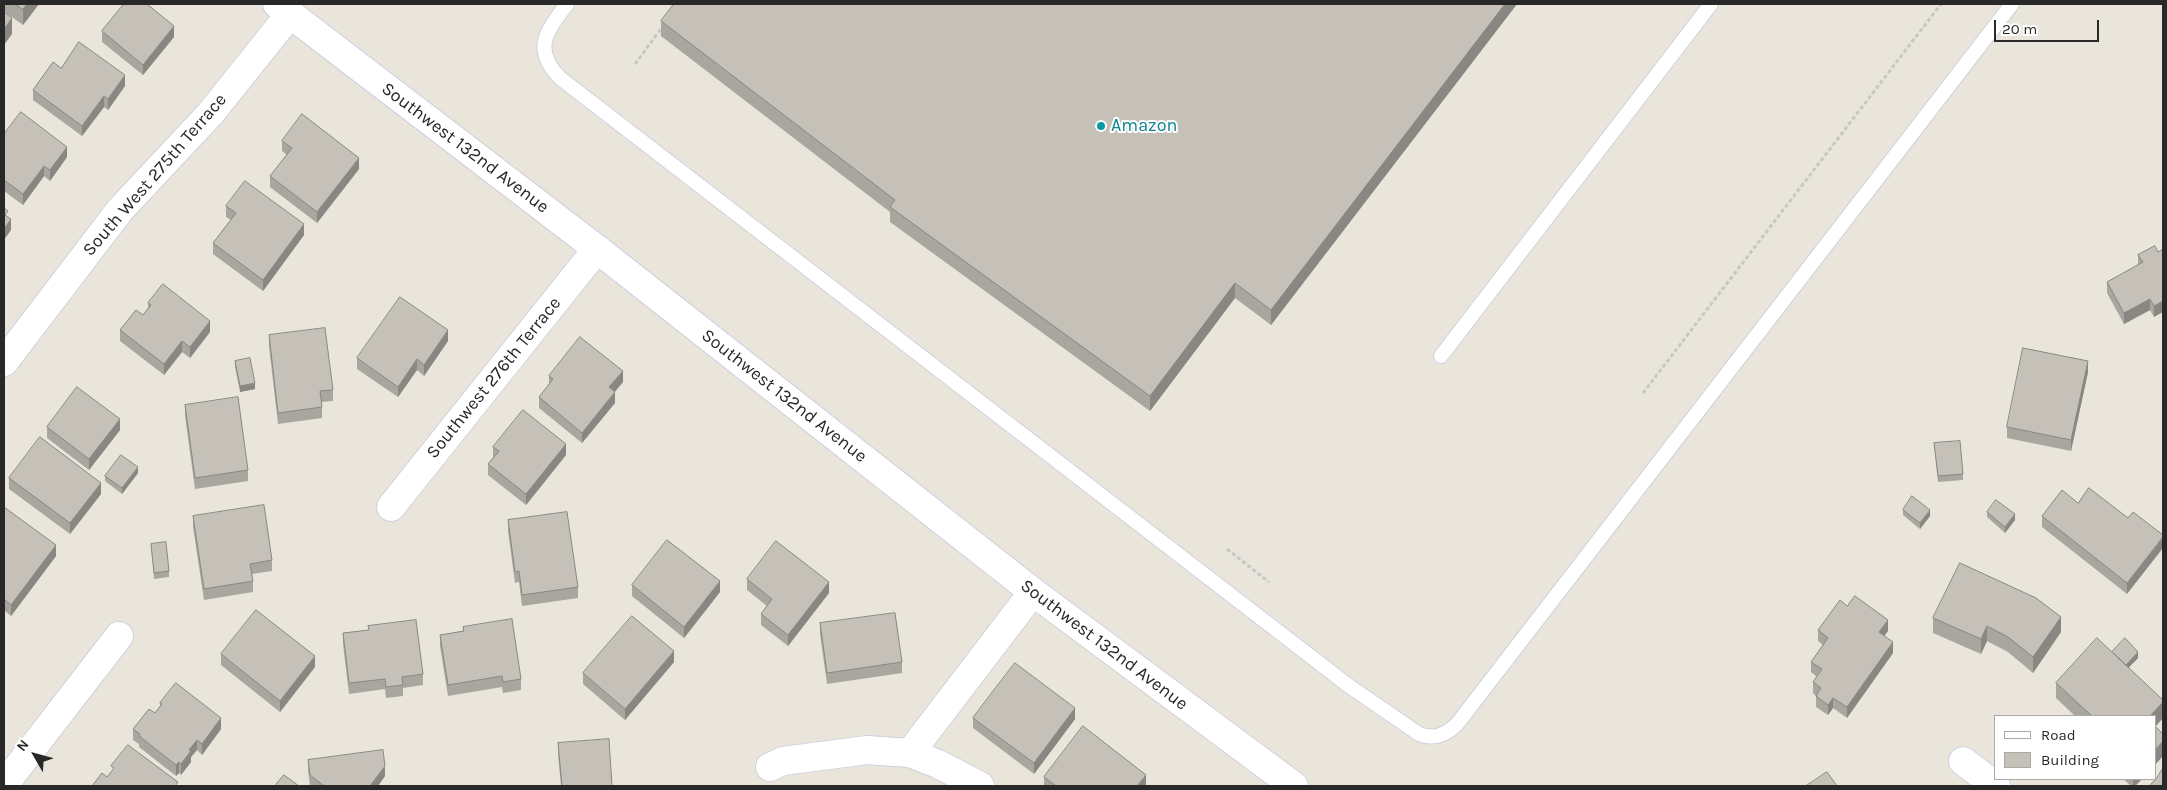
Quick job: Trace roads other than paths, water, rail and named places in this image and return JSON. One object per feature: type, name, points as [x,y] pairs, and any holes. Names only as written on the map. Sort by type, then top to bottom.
[{"type":"street","name":"Southwest 132nd Avenue","points":[[288,7],[1033,592],[1294,786]]},
{"type":"street","name":"South West 275th Terrace","points":[[4,362],[120,210],[210,114],[288,7]]},
{"type":"street","name":"Southwest 276th Terrace","points":[[391,507],[597,249]]},
{"type":"street","points":[[910,753],[1033,592]]},
{"type":"street","points":[[4,784],[119,636]]},
{"type":"street","points":[[770,766],[783,761],[867,750],[910,753],[938,764],[980,786]]},
{"type":"street","points":[[1963,761],[1996,786]]},
{"type":"lane","points":[[566,4],[550,25],[545,36],[543,49],[546,61],[560,78],[1349,686],[1419,734],[1431,737],[1448,732],[1460,720],[2012,4]]},
{"type":"lane","points":[[1440,356],[1711,4]]},
{"type":"place","name":"Amazon","points":[[1101,126]]}]
